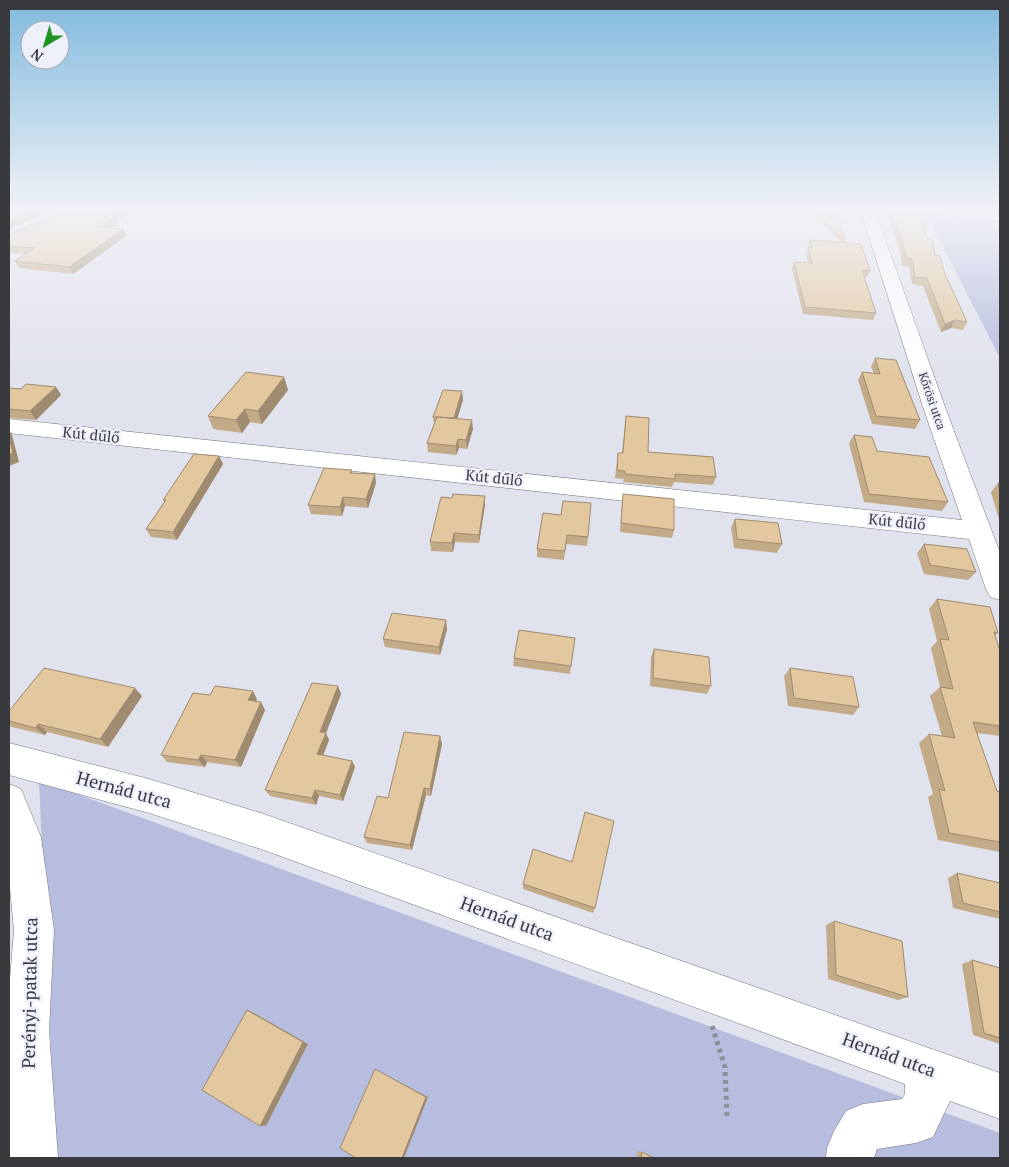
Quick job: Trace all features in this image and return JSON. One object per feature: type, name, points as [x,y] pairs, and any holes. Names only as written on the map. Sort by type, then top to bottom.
[{"type":"street","name":"Kőrösi utca","points":[[886,265],[934,407],[1000,589]]},
{"type":"street","name":"Kút dűlő","points":[[9,426],[979,531]]},
{"type":"street","name":"Hernád utca","points":[[9,759],[149,796],[261,831],[1000,1096]]},
{"type":"street","name":"Perényi-patak utca","points":[[9,801],[23,836],[34,930],[18,1038],[34,1158]]},
{"type":"street","points":[[850,1158],[851,1148],[863,1128],[916,1120],[928,1098],[927,1069]]},
{"type":"path","points":[[700,987],[725,1066],[728,1117]]},
{"type":"shaded area","points":[[952,265],[1000,265],[1000,358]]},
{"type":"shaded area","points":[[39,780],[1000,1133],[1000,1158],[9,1158],[9,1099],[52,1076]]},
{"type":"building","points":[[795,265],[868,265],[870,271],[862,270],[876,313],[805,307]]},
{"type":"building","points":[[913,265],[943,265],[967,322],[955,320],[945,324],[927,278],[915,277]]},
{"type":"building","points":[[875,358],[896,360],[920,420],[876,416],[862,372],[880,374]]},
{"type":"building","points":[[246,372],[284,377],[258,411],[245,409],[236,420],[208,416]]},
{"type":"building","points":[[26,384],[56,387],[30,411],[9,409],[9,388],[21,389]]},
{"type":"building","points":[[443,390],[462,391],[454,418],[433,417]]},
{"type":"building","points":[[626,416],[649,418],[648,452],[713,457],[716,477],[675,474],[675,479],[625,474],[625,471],[617,470],[618,453],[623,453]]},
{"type":"building","points":[[437,417],[472,420],[466,440],[458,439],[456,446],[427,443]]},
{"type":"building","points":[[854,435],[872,437],[877,451],[929,457],[948,502],[869,494]]},
{"type":"building","points":[[9,437],[13,453],[9,455]]},
{"type":"building","points":[[194,454],[219,456],[173,532],[146,529],[166,500],[163,500]]},
{"type":"building","points":[[324,468],[352,470],[350,473],[375,474],[366,499],[343,497],[340,507],[308,505]]},
{"type":"building","points":[[453,494],[485,496],[479,535],[454,533],[452,543],[430,542],[441,497],[452,498]]},
{"type":"building","points":[[623,494],[674,499],[674,530],[621,523]]},
{"type":"building","points":[[563,501],[591,503],[588,537],[567,535],[565,551],[537,549],[543,513],[561,515]]},
{"type":"building","points":[[735,519],[778,523],[782,544],[737,539]]},
{"type":"building","points":[[924,544],[967,549],[976,572],[930,565]]},
{"type":"building","points":[[937,599],[990,607],[998,633],[994,632],[1000,651],[1000,726],[973,722],[997,791],[1000,792],[1000,842],[949,833],[939,789],[945,791],[929,734],[955,738],[940,687],[953,689],[940,639],[949,640]]},
{"type":"building","points":[[392,613],[446,620],[439,647],[383,639]]},
{"type":"building","points":[[519,630],[575,638],[571,666],[514,658]]},
{"type":"building","points":[[654,649],[709,657],[711,686],[653,678]]},
{"type":"building","points":[[44,668],[135,688],[100,739],[38,724],[36,728],[9,721],[9,711]]},
{"type":"building","points":[[790,668],[853,677],[859,707],[794,698]]},
{"type":"building","points":[[312,683],[338,686],[320,732],[326,733],[317,754],[352,761],[340,795],[315,790],[312,798],[265,790]]},
{"type":"building","points":[[215,686],[253,691],[248,700],[261,702],[235,760],[201,755],[198,760],[161,755],[193,693],[210,695]]},
{"type":"building","points":[[404,732],[440,736],[430,789],[424,788],[410,845],[364,837],[377,796],[388,798]]},
{"type":"building","points":[[585,812],[614,821],[595,908],[523,884],[533,849],[572,862]]},
{"type":"building","points":[[957,873],[1000,883],[1000,912],[963,903]]},
{"type":"building","points":[[834,921],[902,941],[908,997],[836,975]]},
{"type":"building","points":[[972,960],[1000,968],[1000,1038],[984,1033]]},
{"type":"building","points":[[247,1010],[303,1042],[260,1126],[202,1090]]},
{"type":"building","points":[[375,1069],[426,1097],[402,1158],[356,1158],[340,1148]]},
{"type":"building","points":[[642,1152],[654,1158],[641,1158]]}]
